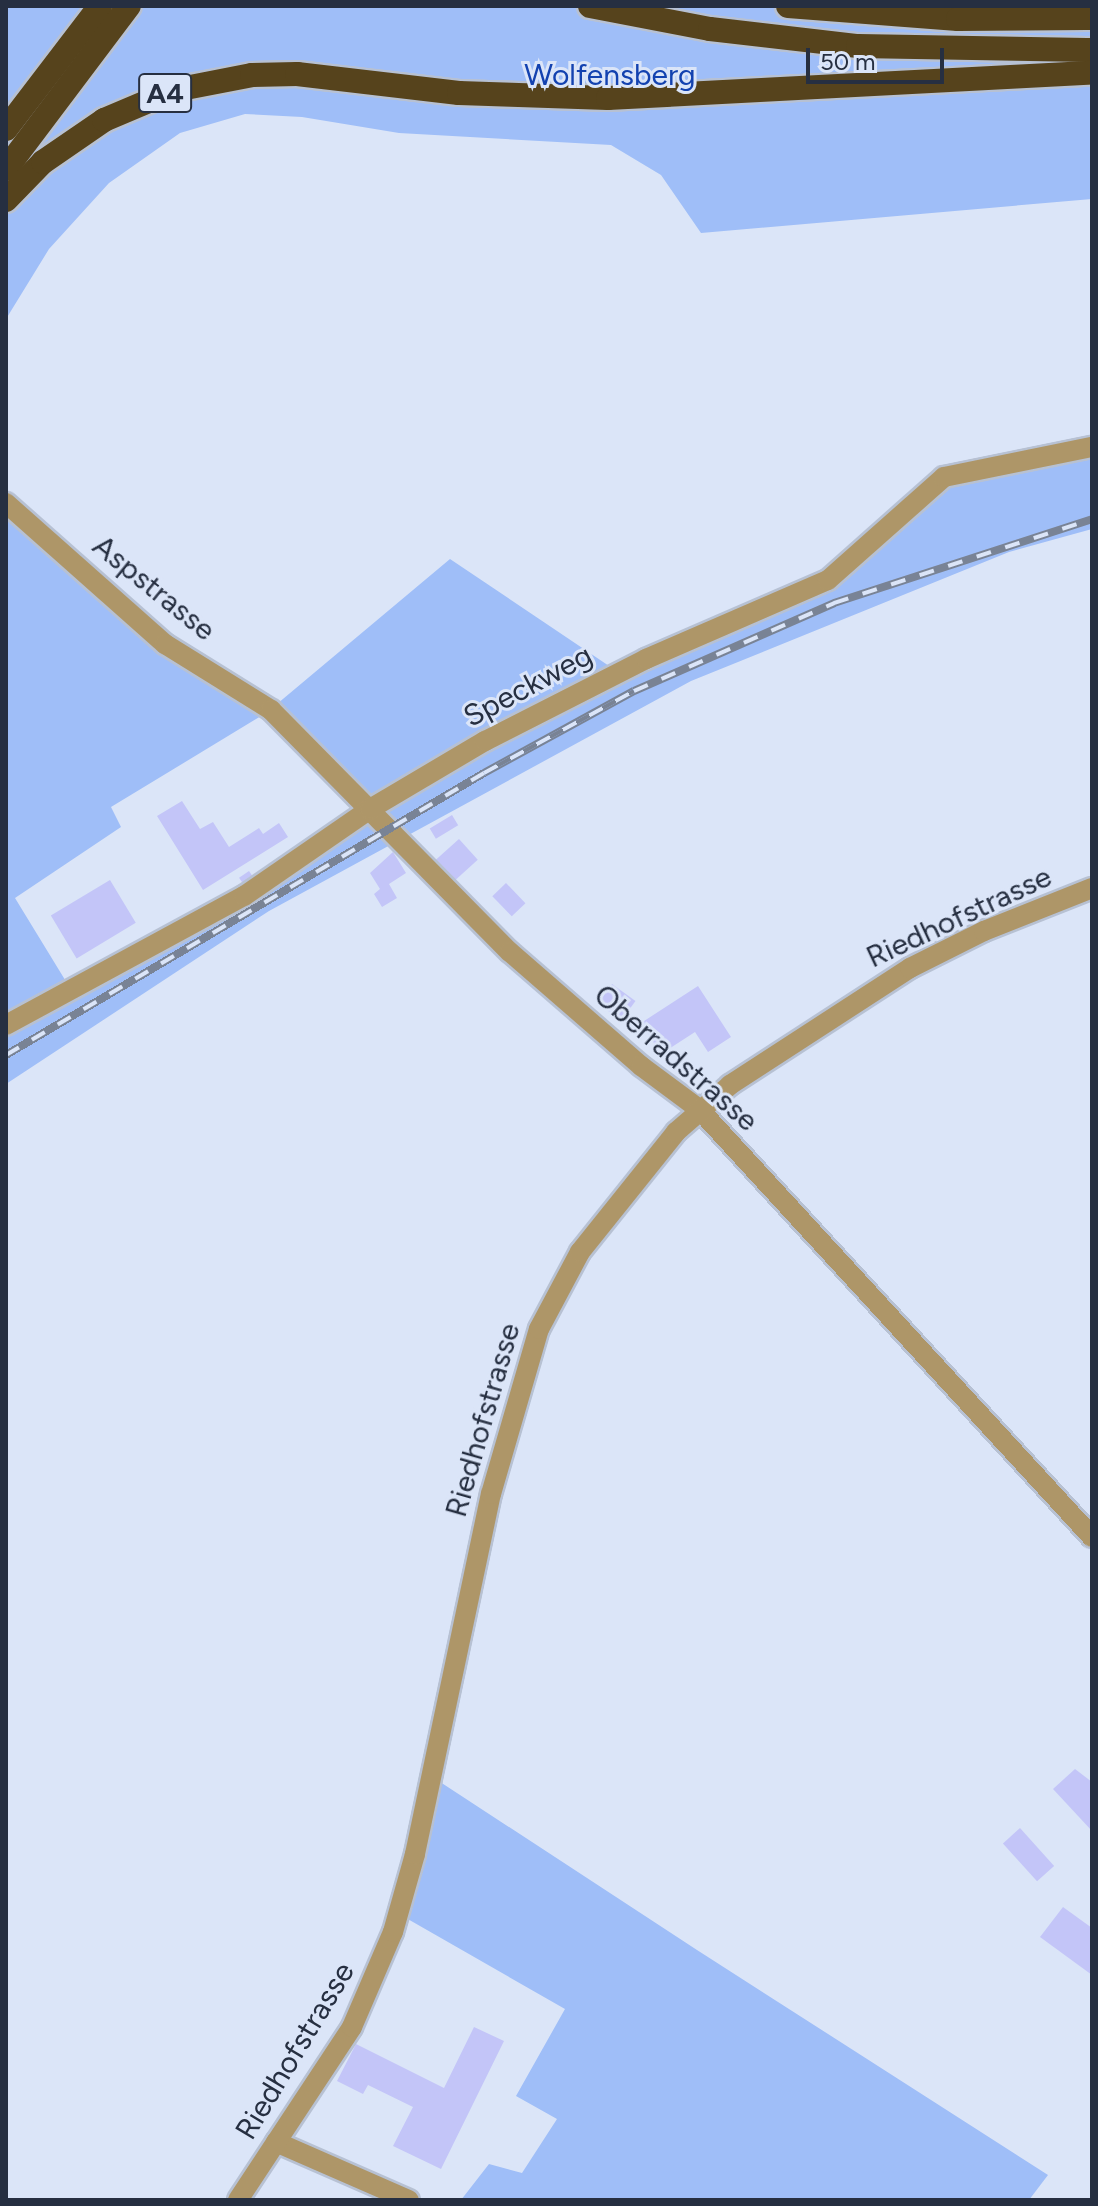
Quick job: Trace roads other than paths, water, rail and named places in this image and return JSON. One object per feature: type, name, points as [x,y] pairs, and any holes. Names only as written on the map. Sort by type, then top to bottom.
[{"type":"highway","points":[[6,129],[100,6]]},
{"type":"highway","points":[[6,169],[129,6]]},
{"type":"highway","points":[[590,6],[710,29],[858,46],[1092,50]]},
{"type":"highway","points":[[788,6],[958,19],[1092,18]]},
{"type":"highway","name":"A4","points":[[6,200],[43,162],[104,120],[175,90],[252,75],[297,74],[459,93],[608,98],[1092,73]]},
{"type":"street","name":"Speckweg","points":[[6,1025],[244,896],[370,809],[618,672],[828,580],[944,477],[1092,447]]},
{"type":"street","name":"Aspstrasse","points":[[6,503],[165,644],[271,710]]},
{"type":"street","name":"Oberradstrasse","points":[[271,710],[557,994],[699,1109],[1092,1537]]},
{"type":"street","name":"Riedhofstrasse","points":[[238,2200],[352,2027],[399,1914],[482,1529],[539,1329],[591,1235],[699,1109],[910,968],[984,931],[1092,888]]},
{"type":"street","points":[[276,2142],[409,2200]]},
{"type":"railway","points":[[6,1055],[484,773],[634,691],[834,603],[1092,519]]},
{"type":"park label","name":"Wolfensberg","points":[[610,75]]}]
